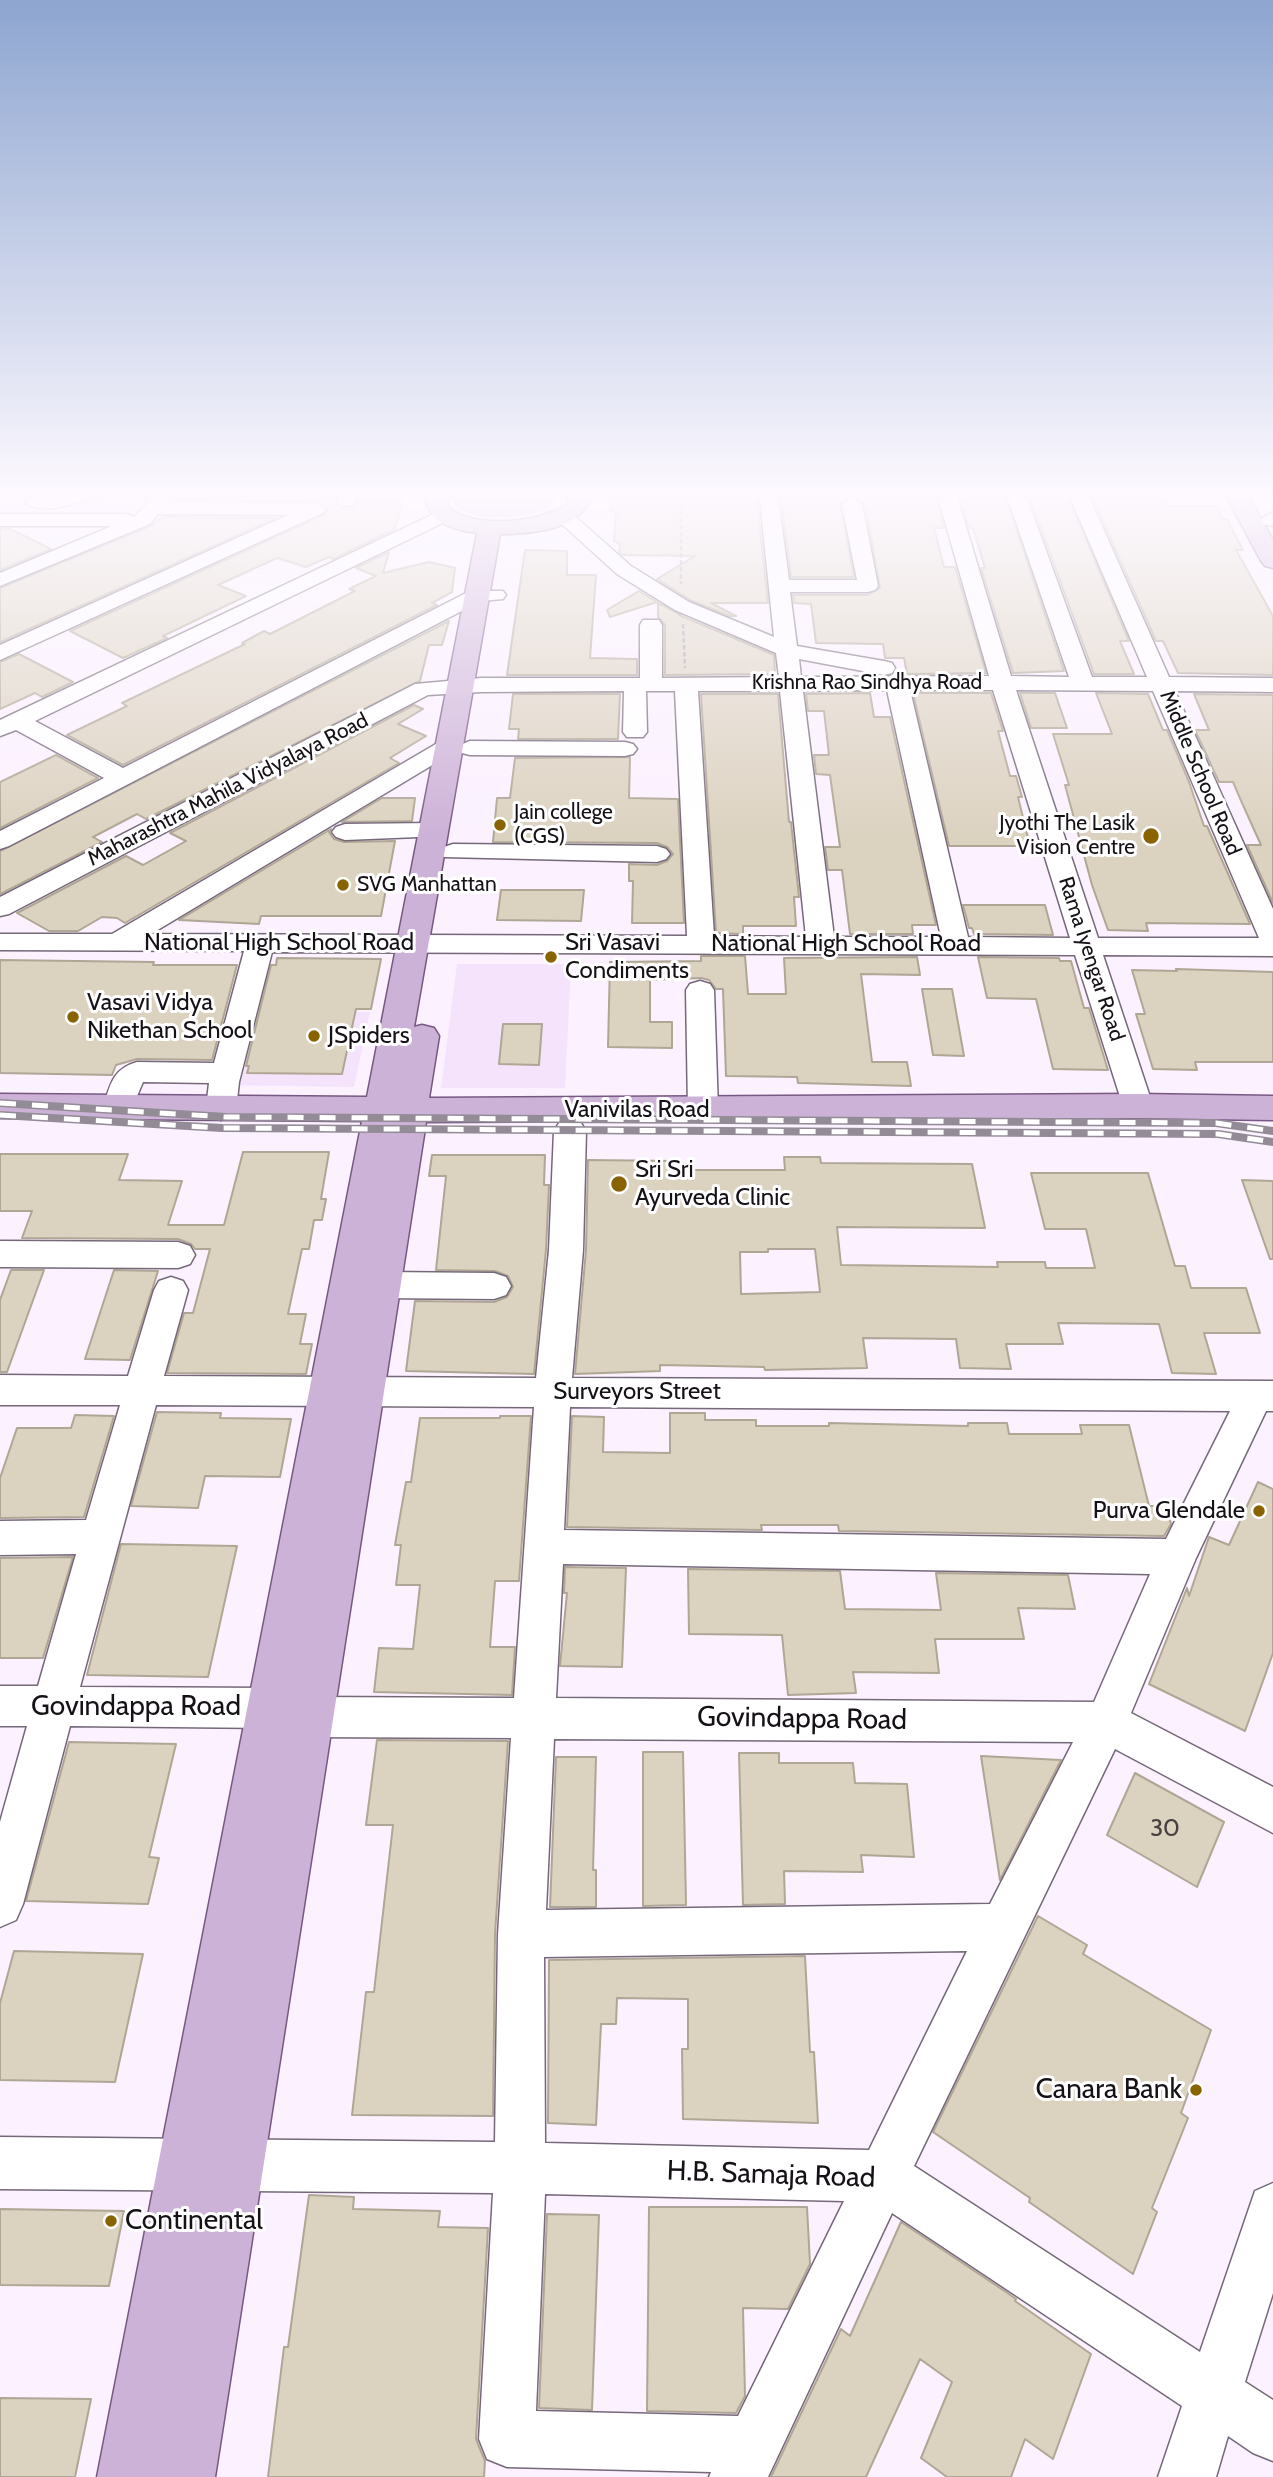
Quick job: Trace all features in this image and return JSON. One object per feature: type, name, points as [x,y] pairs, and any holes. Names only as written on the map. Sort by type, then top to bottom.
[{"type":"main road","points":[[130,2477],[211,2164],[445,829],[464,742],[485,606]]},
{"type":"main road","name":"Vanivilas Road","points":[[0,1105],[221,1109],[570,1131],[1273,1132]]},
{"type":"main road","name":"Vanivilas Road","points":[[0,1126],[394,1121],[703,1110],[1138,1105],[1273,1108]]},
{"type":"main road","points":[[347,1390],[381,1285],[394,1121]]},
{"type":"main road","points":[[182,2477],[211,2164]]},
{"type":"street","points":[[0,653],[104,606]]},
{"type":"street","points":[[8,725],[255,606]]},
{"type":"street","points":[[0,841],[121,777],[466,606]]},
{"type":"street","points":[[681,606],[789,651],[884,668],[1002,682]]},
{"type":"street","points":[[782,606],[821,944]]},
{"type":"street","name":"Rama Iyengar Road","points":[[979,606],[1138,1105]]},
{"type":"street","points":[[1055,606],[1083,684]]},
{"type":"street","name":"Middle School Road","points":[[1127,606],[1273,940]]},
{"type":"street","points":[[464,742],[630,741],[643,684],[651,625]]},
{"type":"street","name":"Krishna Rao Sindhya Road","points":[[471,686],[1002,682],[1273,685]]},
{"type":"street","points":[[897,683],[956,945]]},
{"type":"street","points":[[686,684],[701,943]]},
{"type":"street","name":"Maharashtra Mahila Vidyalaya Road","points":[[0,908],[419,690],[471,686]]},
{"type":"street","points":[[8,725],[121,777]]},
{"type":"street","points":[[116,943],[464,742],[575,732]]},
{"type":"street","points":[[345,832],[445,829],[657,854]]},
{"type":"street","name":"National High School Road","points":[[0,942],[1273,947]]},
{"type":"street","points":[[221,1109],[226,1073],[260,943]]},
{"type":"street","points":[[700,990],[703,1110]]},
{"type":"street","points":[[118,1108],[127,1079],[137,1072],[226,1073]]},
{"type":"street","points":[[570,1131],[566,1250],[554,1391],[521,1934],[520,2168],[507,2439],[746,2461],[1003,1927],[1105,1722],[1177,1557],[1264,1396]]},
{"type":"street","points":[[0,1254],[178,1255]]},
{"type":"street","points":[[381,1285],[494,1286]]},
{"type":"street","points":[[0,1904],[100,1537],[172,1290]]},
{"type":"street","name":"Surveyors Street","points":[[0,1390],[1264,1396]]},
{"type":"street","points":[[0,1538],[100,1537]]},
{"type":"street","points":[[545,1547],[1177,1557]]},
{"type":"street","name":"Govindappa Road","points":[[0,1706],[533,1717],[1105,1722],[1273,1811]]},
{"type":"street","points":[[521,1934],[1003,1927]]},
{"type":"street","name":"H.B. Samaja Road","points":[[0,2162],[520,2168],[883,2176],[1273,2433]]},
{"type":"street","points":[[1187,2477],[1273,2209]]},
{"type":"shaded area","points":[[457,964],[571,964],[565,1088],[441,1088]]},
{"type":"shaded area","points":[[240,1011],[370,1012],[354,1087],[218,1085]]},
{"type":"building","points":[[0,606],[81,606],[0,642]]},
{"type":"building","points":[[126,606],[226,606],[163,636],[167,638],[123,658],[70,631]]},
{"type":"building","points":[[326,606],[436,606],[123,765],[67,735],[127,706],[122,703],[245,644],[242,643],[264,631],[270,634]]},
{"type":"building","points":[[517,606],[594,606],[590,658],[637,659],[637,675],[507,675]]},
{"type":"building","points":[[614,606],[646,606],[610,617],[607,610]]},
{"type":"building","points":[[658,606],[663,606],[774,655],[775,674],[665,675],[665,625],[658,617]]},
{"type":"building","points":[[704,606],[716,606],[736,616]]},
{"type":"building","points":[[811,606],[966,606],[986,673],[907,674],[904,658],[885,658],[883,644],[816,643]]},
{"type":"building","points":[[992,606],[1042,606],[1064,671],[1013,673]]},
{"type":"building","points":[[1069,606],[1114,606],[1129,641],[1120,641],[1134,674],[1094,674]]},
{"type":"building","points":[[1140,606],[1267,606],[1273,616],[1273,675],[1178,673],[1163,641],[1156,641]]},
{"type":"building","points":[[449,621],[442,645],[429,645],[420,681],[146,819],[137,814],[93,837],[102,842],[0,894],[0,851]]},
{"type":"building","points":[[19,654],[73,682],[42,697],[35,693],[0,709],[0,662]]},
{"type":"building","points":[[870,693],[874,717],[890,717],[936,925],[912,925],[913,934],[850,934],[842,870],[828,870],[825,847],[840,847],[830,775],[816,774],[814,755],[829,755],[824,711],[808,711],[806,694]]},
{"type":"building","points":[[913,693],[991,693],[1003,731],[998,731],[1010,776],[1016,776],[1022,797],[1018,797],[1030,846],[949,846]]},
{"type":"building","points":[[1020,693],[1055,693],[1067,728],[1031,728]]},
{"type":"building","points":[[1096,693],[1148,694],[1163,730],[1167,730],[1204,826],[1207,826],[1250,924],[1146,923],[1148,931],[1108,930],[1092,885],[1065,785],[1069,785],[1053,734],[1112,734]]},
{"type":"building","points":[[513,694],[620,694],[618,739],[518,739],[519,729],[509,729]]},
{"type":"building","points":[[701,694],[778,694],[789,822],[799,897],[794,897],[796,926],[743,926],[743,934],[716,933]]},
{"type":"building","points":[[1194,694],[1273,695],[1273,903],[1247,845],[1261,845],[1233,782],[1219,782],[1195,730],[1209,730]]},
{"type":"building","points":[[414,705],[423,709],[398,724],[426,736],[390,758],[399,763],[125,923],[117,918],[102,917],[78,931],[49,931],[17,913],[126,856],[143,865],[186,841],[170,833]]},
{"type":"building","points":[[56,755],[98,778],[0,828],[0,782]]},
{"type":"building","points":[[630,757],[629,798],[678,799],[684,923],[632,923],[633,881],[629,881],[629,864],[657,865],[667,861],[673,854],[667,847],[657,843],[493,842],[497,798],[510,798],[515,758]]},
{"type":"building","points":[[382,798],[415,798],[412,821],[342,822]]},
{"type":"building","points":[[331,829],[329,832],[334,839],[344,842],[395,841],[381,916],[261,916],[259,924],[179,920]]},
{"type":"building","points":[[501,890],[584,890],[581,921],[497,920]]},
{"type":"building","points":[[963,905],[1045,905],[1053,935],[974,934],[972,928],[969,928]]},
{"type":"building","points":[[701,956],[745,956],[748,994],[786,994],[784,958],[917,957],[920,975],[861,974],[872,1062],[907,1062],[911,1086],[798,1083],[797,1077],[726,1076],[723,989],[716,989],[709,980],[701,978],[650,980],[650,1022],[672,1022],[672,1048],[608,1047],[610,962],[701,961]]},
{"type":"building","points":[[978,957],[1059,958],[1060,961],[1071,961],[1084,1008],[1089,1008],[1108,1070],[1053,1069],[1036,999],[987,998]]},
{"type":"building","points":[[277,958],[381,959],[371,1009],[356,1009],[342,1074],[247,1073],[249,1066],[246,1066],[271,965],[276,965]]},
{"type":"building","name":"Vasavi Vidya Nikethan School","points":[[0,960],[237,965],[212,1060],[137,1059],[116,1065],[112,1075],[0,1073]]},
{"type":"building","points":[[1176,969],[1273,972],[1273,1062],[1195,1062],[1197,1070],[1153,1069],[1136,1014],[1145,1014],[1132,970],[1177,971]]},
{"type":"building","points":[[922,989],[952,989],[964,1056],[933,1055]]},
{"type":"building","points":[[503,1024],[542,1024],[539,1065],[499,1064]]},
{"type":"building","points":[[243,1152],[329,1152],[321,1199],[326,1199],[322,1220],[314,1220],[309,1249],[302,1249],[288,1314],[306,1314],[300,1344],[312,1344],[306,1374],[167,1373],[184,1313],[193,1313],[210,1249],[195,1249],[191,1244],[178,1239],[22,1238],[32,1211],[0,1211],[0,1154],[128,1154],[119,1180],[182,1181],[168,1225],[224,1225]]},
{"type":"building","points":[[432,1155],[545,1155],[544,1185],[549,1185],[546,1250],[534,1374],[406,1371],[415,1301],[494,1302],[507,1297],[513,1287],[508,1276],[495,1271],[436,1270],[446,1176],[429,1176]]},
{"type":"building","points":[[784,1157],[820,1157],[821,1163],[972,1164],[985,1228],[837,1227],[841,1265],[998,1267],[997,1262],[1045,1262],[1046,1268],[1095,1268],[1086,1229],[1045,1229],[1031,1173],[1148,1173],[1175,1266],[1185,1266],[1191,1288],[1246,1288],[1260,1333],[1204,1333],[1216,1374],[1172,1373],[1159,1324],[1058,1323],[1063,1344],[1006,1344],[1011,1369],[960,1368],[956,1339],[863,1338],[867,1368],[765,1370],[764,1367],[660,1365],[660,1371],[575,1374],[586,1250],[588,1160],[676,1161],[676,1170],[785,1170]],"holes":[[[815,1249],[820,1292],[741,1294],[740,1252]]]},
{"type":"building","points":[[1242,1180],[1273,1181],[1273,1259],[1270,1259]]},
{"type":"building","points":[[11,1270],[44,1270],[7,1372],[0,1372],[0,1300]]},
{"type":"building","points":[[114,1270],[158,1271],[130,1360],[85,1359]]},
{"type":"building","points":[[157,1412],[221,1413],[220,1418],[291,1419],[280,1477],[205,1476],[198,1508],[131,1506]]},
{"type":"building","points":[[670,1413],[705,1413],[705,1420],[756,1420],[756,1426],[829,1426],[829,1423],[968,1426],[968,1423],[1007,1423],[1009,1434],[1082,1434],[1080,1425],[1129,1425],[1149,1506],[1166,1506],[1171,1524],[1164,1536],[839,1531],[838,1525],[761,1525],[762,1530],[567,1527],[572,1416],[604,1417],[603,1452],[670,1453]]},
{"type":"building","points":[[75,1415],[114,1416],[84,1517],[0,1518],[0,1478],[17,1428],[71,1428]]},
{"type":"building","points":[[531,1416],[519,1581],[495,1581],[490,1647],[515,1647],[512,1695],[374,1692],[379,1648],[413,1649],[420,1585],[396,1585],[401,1545],[395,1545],[406,1482],[411,1482],[420,1418]]},
{"type":"building","points":[[1258,1482],[1273,1489],[1273,1653],[1245,1731],[1149,1684],[1187,1588],[1189,1596],[1209,1537],[1229,1545]]},
{"type":"building","points":[[121,1544],[237,1546],[208,1677],[87,1675]]},
{"type":"building","points":[[73,1557],[43,1658],[0,1658],[0,1558]]},
{"type":"building","points":[[565,1567],[626,1568],[622,1667],[560,1666],[567,1593],[564,1593]]},
{"type":"building","points":[[688,1569],[840,1571],[845,1609],[941,1610],[936,1573],[1068,1575],[1075,1609],[1018,1608],[1024,1639],[935,1639],[939,1673],[853,1672],[856,1693],[788,1695],[782,1635],[689,1634]]},
{"type":"building","points":[[377,1740],[508,1741],[495,1934],[493,2116],[352,2115],[366,1992],[374,1992],[393,1825],[366,1825]]},
{"type":"building","points":[[69,1742],[176,1744],[149,1857],[159,1858],[148,1904],[26,1901]]},
{"type":"building","points":[[643,1752],[683,1752],[686,1905],[643,1906]]},
{"type":"building","points":[[739,1753],[779,1753],[779,1763],[853,1763],[855,1783],[907,1784],[914,1857],[861,1855],[863,1872],[784,1871],[785,1904],[743,1905]]},
{"type":"building","points":[[981,1756],[1061,1760],[1000,1880]]},
{"type":"building","points":[[556,1757],[596,1757],[593,1870],[596,1870],[596,1907],[550,1907]]},
{"type":"building","points":[[1135,1773],[1224,1822],[1197,1887],[1107,1835]]},
{"type":"building","points":[[1038,1916],[1087,1945],[1083,1954],[1211,2030],[1181,2113],[1188,2118],[1152,2208],[1157,2212],[1133,2274],[1029,2202],[1030,2198],[933,2132]]},
{"type":"building","points":[[14,1951],[143,1954],[115,2082],[0,2080],[0,2003]]},
{"type":"building","points":[[805,1956],[810,2052],[814,2052],[818,2123],[683,2119],[682,2049],[688,2049],[688,1999],[617,1998],[616,2024],[601,2024],[596,2125],[548,2123],[549,1960]]},
{"type":"building","points":[[309,2195],[354,2197],[353,2209],[440,2211],[438,2227],[488,2228],[476,2439],[485,2461],[484,2477],[268,2477],[284,2347],[288,2347]]},
{"type":"building","points":[[649,2207],[807,2207],[810,2264],[788,2309],[743,2308],[745,2396],[736,2413],[647,2411]]},
{"type":"building","points":[[0,2209],[124,2211],[109,2286],[0,2285]]},
{"type":"building","points":[[547,2214],[599,2215],[592,2410],[539,2408]]},
{"type":"building","points":[[901,2222],[1006,2292],[1091,2354],[1053,2459],[1025,2439],[1011,2477],[947,2477],[921,2458],[952,2382],[920,2359],[866,2477],[771,2477],[841,2329],[850,2336]]},
{"type":"building","points":[[0,2398],[91,2399],[75,2477],[0,2477]]},
{"type":"railway","points":[[0,1103],[226,1117],[1216,1123],[1273,1131]]},
{"type":"railway","points":[[0,1115],[222,1128],[1218,1134],[1273,1142]]},
{"type":"place","name":"Jain college (CGS)","points":[[500,825]]},
{"type":"place","name":"Jyothi The Lasik Vision Centre","points":[[1151,836]]},
{"type":"place","name":"SVG Manhattan","points":[[343,885]]},
{"type":"place","name":"Sri Vasavi Condiments","points":[[551,957]]},
{"type":"place","name":"Vasavi Vidya Nikethan School","points":[[73,1017]]},
{"type":"place","name":"JSpiders","points":[[314,1036]]},
{"type":"place","name":"Sri Sri Ayurveda Clinic","points":[[619,1184]]},
{"type":"place","name":"Purva Glendale","points":[[1259,1511]]},
{"type":"place","name":"Canara Bank","points":[[1196,2090]]},
{"type":"place","name":"Continental","points":[[111,2221]]}]
